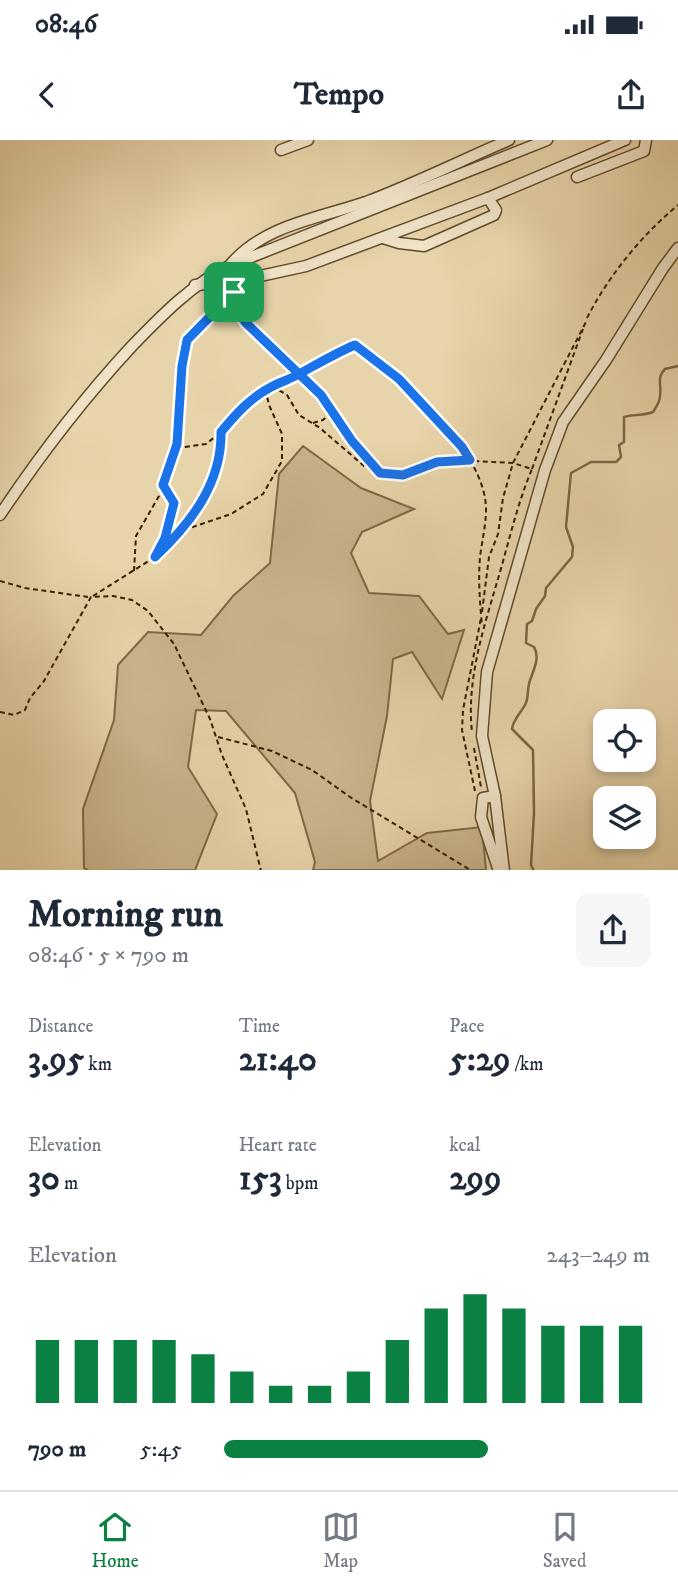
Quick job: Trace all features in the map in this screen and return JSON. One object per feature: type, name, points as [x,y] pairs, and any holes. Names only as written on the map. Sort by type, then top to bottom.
[{"type":"street","points":[[281,150],[308,140]]},
{"type":"street","points":[[231,265],[243,251],[269,234],[367,201],[509,140]]},
{"type":"street","points":[[0,515],[40,455],[93,388],[195,285],[231,265],[547,140]]},
{"type":"street","points":[[195,285],[234,287],[306,266],[488,198],[625,140]]},
{"type":"street","points":[[577,177],[643,151],[646,140]]},
{"type":"street","points":[[383,238],[424,246],[494,215],[496,210],[488,198]]},
{"type":"street","points":[[504,870],[495,796],[482,736],[487,672],[545,470],[563,422],[678,248]]},
{"type":"street","points":[[495,796],[483,798],[481,817],[499,870]]},
{"type":"path","points":[[475,790],[462,730],[463,710],[489,557],[498,534],[503,498],[513,463],[587,320],[624,261],[656,223],[678,205]]},
{"type":"path","points":[[234,287],[234,307],[246,323],[321,395],[352,441],[380,473]]},
{"type":"path","points":[[134,571],[136,536],[163,485],[177,444],[182,366],[187,340],[234,287]]},
{"type":"path","points":[[483,798],[476,765],[470,710],[483,628],[518,502],[587,320]]},
{"type":"path","points":[[177,444],[186,447],[205,444],[221,432],[247,404],[272,386],[355,345],[399,379],[462,447],[485,490],[486,511],[478,592],[483,628]]},
{"type":"path","points":[[272,386],[287,395],[299,415],[365,466],[380,473],[403,475],[437,462],[470,460],[513,463],[532,469]]},
{"type":"path","points":[[184,530],[231,514],[263,494],[270,483],[282,461],[282,434],[269,405],[266,390]]},
{"type":"path","points":[[312,423],[323,420],[331,412]]},
{"type":"path","points":[[0,712],[14,715],[25,710],[91,597],[155,557],[184,530],[204,500],[222,453],[221,432]]},
{"type":"path","points":[[155,557],[165,538],[174,503],[163,485]]},
{"type":"path","points":[[0,581],[25,588],[91,597],[113,596],[132,600],[148,611],[174,644],[217,737],[250,821],[261,870]]},
{"type":"path","points":[[217,737],[272,751],[312,769],[350,797],[472,870]]},
{"type":"shaded area","points":[[303,446],[361,488],[414,509],[362,532],[351,553],[369,593],[419,596],[448,634],[464,630],[442,699],[412,652],[393,659],[387,716],[370,801],[378,861],[427,833],[482,827],[486,870],[313,870],[315,862],[295,793],[226,711],[196,710],[188,767],[217,814],[195,870],[84,868],[83,809],[114,720],[118,665],[148,632],[201,635],[233,596],[270,563],[279,474]]},
{"type":"waterway","points":[[534,870],[531,865],[533,750],[512,729],[526,702],[536,661],[534,647],[526,643],[527,624],[532,621],[545,596],[546,588],[572,557],[573,547],[566,527],[571,473],[591,462],[616,462],[621,457],[619,445],[624,442],[624,417],[653,412],[659,400],[662,372],[678,366]]},
{"type":"route","points":[[234,292],[187,340],[182,366],[177,444],[163,485],[174,503],[165,538],[155,557],[183,531],[204,500],[222,453],[221,432],[241,409],[272,386],[300,374],[327,357],[355,345],[399,379],[427,407],[470,460],[437,462],[403,475],[380,473],[352,441],[321,395],[300,374],[246,323],[234,307],[234,292]]}]
